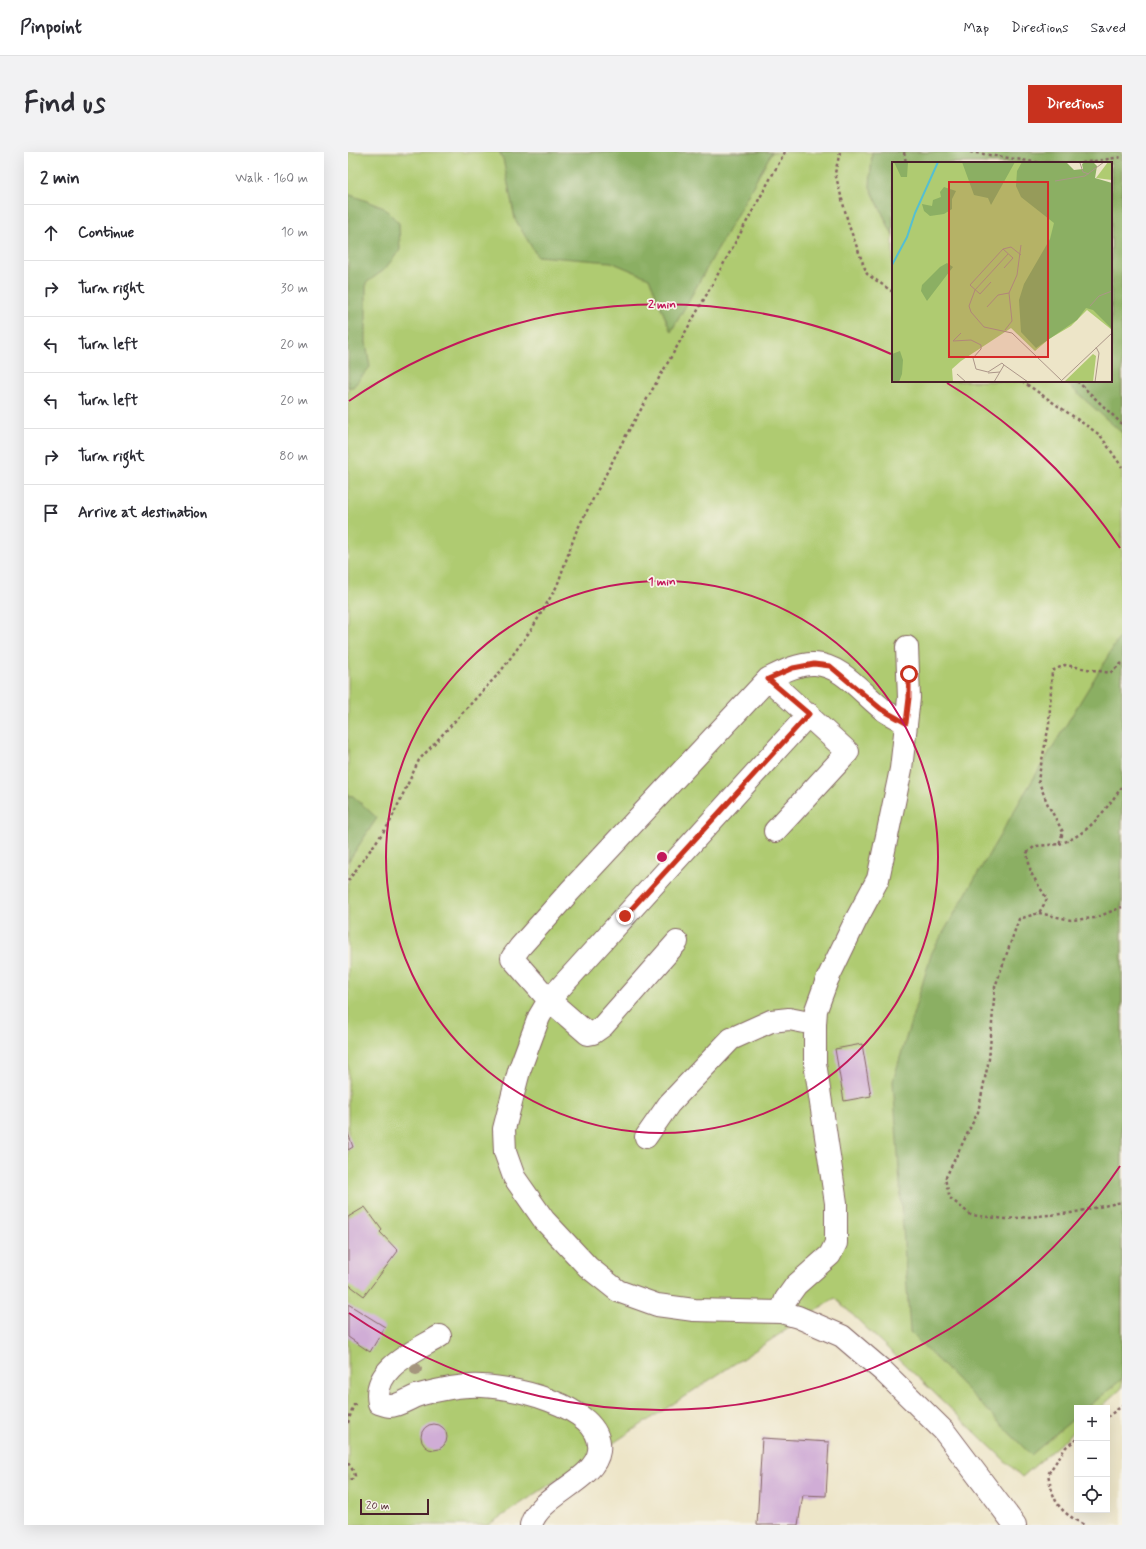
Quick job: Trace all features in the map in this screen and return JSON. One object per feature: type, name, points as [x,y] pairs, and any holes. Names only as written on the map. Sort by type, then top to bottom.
[{"type":"lane","points":[[781,1312],[786,1299],[796,1285],[830,1255],[836,1243],[836,1203],[815,1063],[816,1010],[827,980],[878,879],[901,769],[909,698],[907,647]]},
{"type":"lane","points":[[677,942],[604,1026],[594,1033],[588,1034],[549,1000],[512,958],[520,947],[768,679],[793,668],[814,664],[830,666],[881,709],[906,723]]},
{"type":"lane","points":[[768,679],[809,714],[848,752],[775,831]]},
{"type":"lane","points":[[809,714],[549,1000],[539,1018],[519,1071],[504,1130],[505,1152],[514,1177],[544,1220],[588,1267],[618,1291],[657,1305],[694,1310],[781,1312],[798,1317],[842,1336],[883,1371],[944,1431],[1015,1525]]},
{"type":"lane","points":[[646,1137],[669,1104],[731,1039],[771,1020],[789,1019],[815,1024]]},
{"type":"lane","points":[[440,1336],[395,1363],[383,1375],[376,1393],[379,1403],[391,1406],[418,1396],[469,1386],[517,1390],[566,1406],[584,1419],[597,1432],[599,1450],[595,1464],[548,1502],[532,1520],[531,1525]]},
{"type":"path","points":[[348,881],[389,824],[419,760],[501,671],[533,627],[557,586],[576,532],[624,439],[702,303],[785,152]]},
{"type":"path","points":[[840,152],[835,173],[849,226],[867,274],[892,291]]},
{"type":"path","points":[[904,152],[906,162]]},
{"type":"path","points":[[970,152],[1035,162]]},
{"type":"path","points":[[1090,162],[1122,158]]},
{"type":"path","points":[[1023,382],[1100,435],[1122,467]]},
{"type":"path","points":[[1077,382],[1122,424]]},
{"type":"path","points":[[1058,844],[1063,832],[1048,805],[1038,780],[1049,725],[1052,671],[1065,665],[1110,673],[1122,663]]},
{"type":"path","points":[[1039,913],[1047,899],[1031,873],[1027,853],[1036,846],[1058,844],[1075,839],[1099,818],[1122,787]]},
{"type":"path","points":[[1122,907],[1095,918],[1077,920],[1039,913],[1019,918],[995,987],[989,1058],[978,1112],[945,1179],[950,1198],[971,1215],[1006,1219],[1071,1213],[1122,1202]]},
{"type":"path","points":[[1110,1415],[1122,1406]]},
{"type":"path","points":[[1074,1441],[1066,1447],[1048,1474],[1053,1498],[1066,1514],[1084,1525]]},
{"type":"path","points":[[348,1463],[355,1476],[353,1479],[348,1480]]},
{"type":"green space","points":[[348,152],[1122,152],[1122,1388],[1103,1405],[1074,1405],[1074,1432],[1022,1477],[835,1298],[488,1525],[348,1525]]},
{"type":"green space","points":[[499,152],[772,152],[671,332],[649,278],[611,262],[537,256],[515,219],[503,159]]},
{"type":"green space","points":[[872,152],[1122,152],[1122,433],[1065,382],[1112,382],[1112,162],[892,162],[892,234],[870,187]]},
{"type":"green space","points":[[348,194],[383,207],[399,223],[400,250],[384,270],[366,283],[366,342],[370,367],[353,387],[348,387]]},
{"type":"green space","points":[[1122,633],[1122,1379],[1091,1405],[1074,1405],[1074,1419],[1031,1455],[910,1332],[893,1081],[932,952],[1024,794]]},
{"type":"green space","points":[[348,795],[353,796],[377,818],[348,862]]},
{"type":"building","points":[[862,1044],[871,1096],[844,1101],[835,1049]]},
{"type":"building","points":[[348,1133],[353,1147],[348,1150]]},
{"type":"building","points":[[365,1207],[382,1230],[380,1232],[398,1251],[364,1296],[348,1284],[348,1217]]},
{"type":"building","points":[[348,1304],[385,1327],[370,1352],[348,1337]]},
{"type":"building","points":[[434,1424],[443,1428],[447,1437],[443,1446],[434,1450],[425,1446],[421,1437],[425,1428]]},
{"type":"building","points":[[762,1438],[829,1442],[826,1496],[803,1495],[798,1525],[757,1525]]},
{"type":"route","points":[[625,916],[809,714],[768,679],[793,668],[814,664],[830,666],[881,709],[906,723],[909,698],[909,674]]}]
